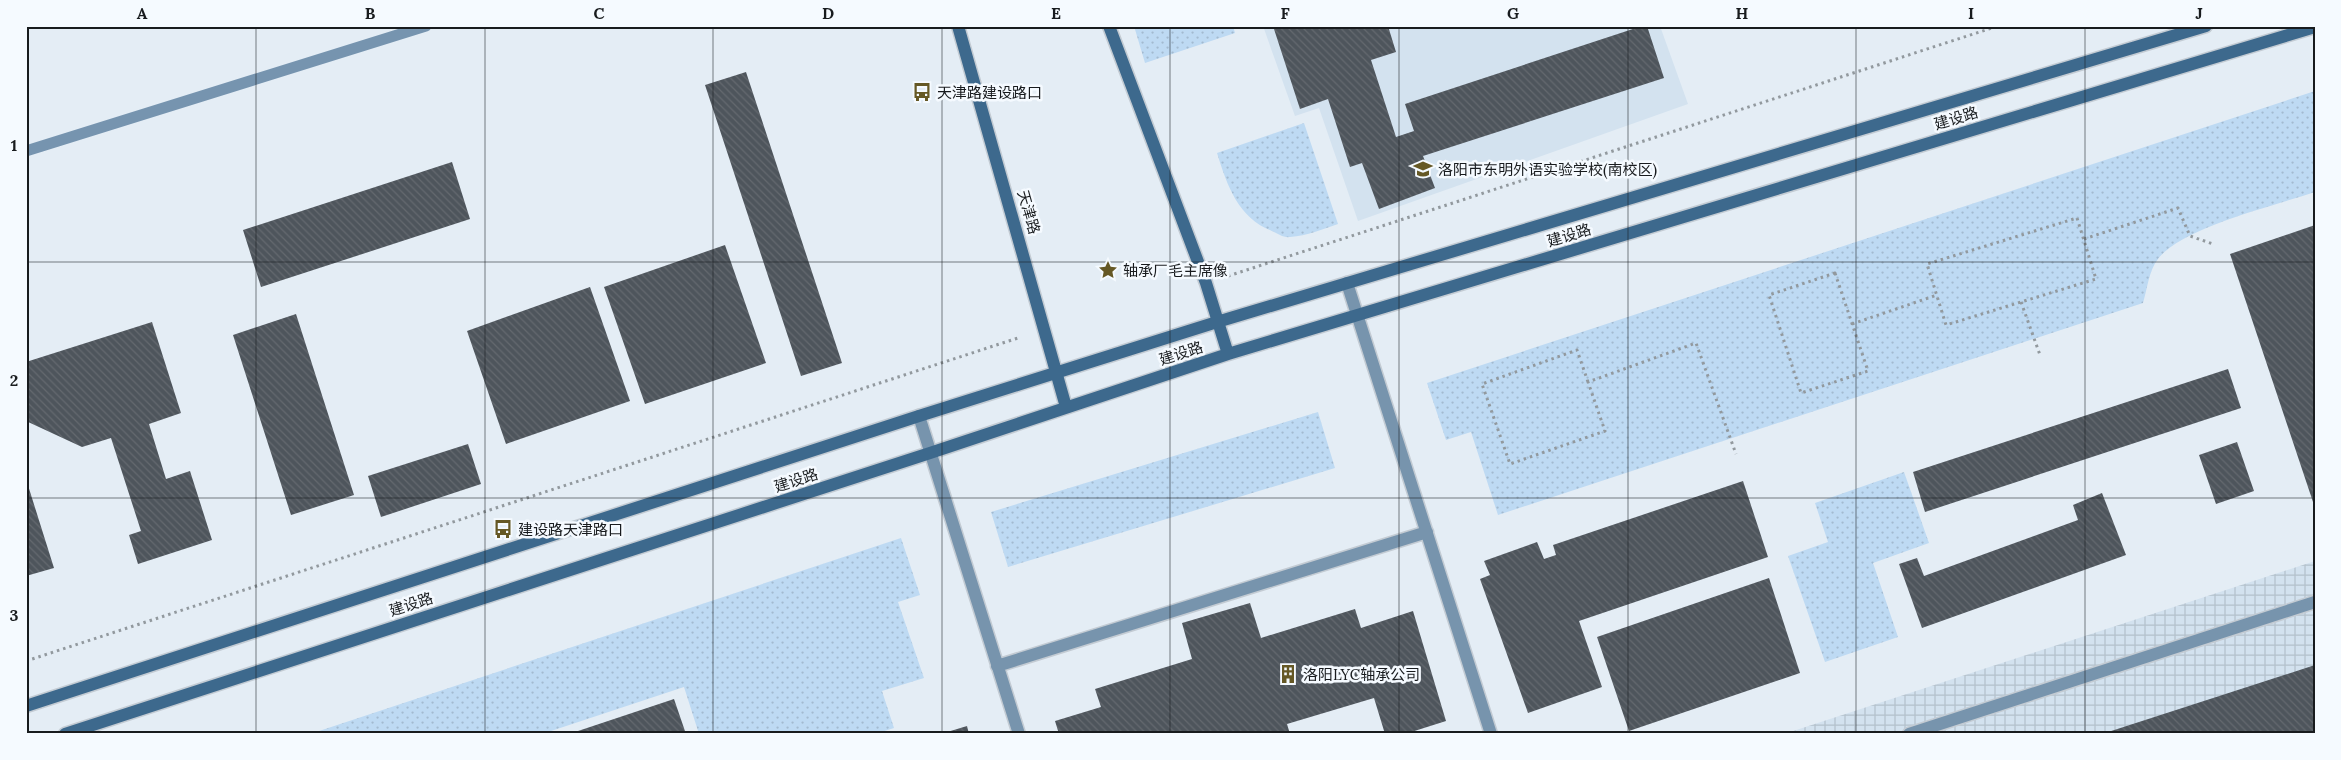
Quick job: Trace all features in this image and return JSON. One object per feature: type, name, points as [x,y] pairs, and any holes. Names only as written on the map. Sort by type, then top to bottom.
[{"type":"street","name":"天津路","points":[[958,26],[1046,329],[1066,407]]},
{"type":"street","points":[[1109,26],[1206,283],[1228,354]]},
{"type":"street","name":"建设路","points":[[26,706],[920,416],[1217,322],[2206,26]]},
{"type":"street","name":"建设路","points":[[64,734],[930,453],[1228,354],[2315,27]]},
{"type":"lane","points":[[1347,283],[1359,315],[1491,734]]},
{"type":"lane","points":[[920,416],[1019,734]]},
{"type":"lane","points":[[997,666],[1427,532]]},
{"type":"lane","points":[[1909,734],[2315,602]]},
{"type":"path","points":[[1206,283],[1998,26]]},
{"type":"path","points":[[2084,239],[2178,208],[2190,236],[2213,244]]},
{"type":"path","points":[[2077,218],[2084,239],[2096,279],[1946,325],[1927,264],[2077,218]]},
{"type":"path","points":[[1835,273],[1852,324],[1868,371],[1801,393],[1769,296],[1835,273]]},
{"type":"path","points":[[1852,324],[1937,295]]},
{"type":"path","points":[[2022,302],[2040,355]]},
{"type":"path","points":[[26,661],[1046,329]]},
{"type":"path","points":[[1588,382],[1696,343],[1736,454]]},
{"type":"path","points":[[1577,350],[1588,382],[1605,431],[1510,464],[1482,384],[1577,350]]},
{"type":"shaded area","points":[[1134,26],[1233,26],[1235,33],[1145,63]]},
{"type":"shaded area","name":"洛阳市东明外语实验学校(南校区)","points":[[1263,26],[1660,26],[1688,104],[1358,221],[1319,108],[1295,116]]},
{"type":"shaded area","points":[[2315,91],[2315,192],[2230,219],[2186,237],[2158,259],[2152,269],[2143,303],[1498,515],[1471,432],[1446,440],[1427,383]]},
{"type":"shaded area","points":[[1304,123],[1338,224],[1309,234],[1286,237],[1260,225],[1242,209],[1225,177],[1217,153]]},
{"type":"shaded area","points":[[1318,412],[1335,468],[1008,567],[991,512]]},
{"type":"shaded area","points":[[1904,472],[1929,543],[1873,563],[1898,637],[1825,662],[1788,556],[1828,542],[1815,503]]},
{"type":"shaded area","points":[[901,538],[920,595],[898,602],[924,678],[882,691],[894,728],[875,734],[699,734],[684,687],[542,734],[310,734]]},
{"type":"shaded area","points":[[2315,561],[2315,734],[1784,734]]},
{"type":"building","points":[[1273,26],[1388,26],[1396,52],[1371,60],[1396,137],[1414,131],[1405,104],[1642,26],[1647,26],[1664,78],[1423,156],[1435,188],[1379,209],[1362,163],[1350,167],[1328,99],[1300,109]]},
{"type":"building","points":[[746,72],[842,363],[801,376],[705,85]]},
{"type":"building","points":[[452,162],[470,219],[261,287],[243,230]]},
{"type":"building","points":[[2315,225],[2315,505],[2314,505],[2230,254]]},
{"type":"building","points":[[725,245],[766,363],[645,404],[604,287]]},
{"type":"building","points":[[590,287],[630,401],[506,444],[467,331]]},
{"type":"building","points":[[296,314],[354,495],[291,515],[233,335]]},
{"type":"building","points":[[152,322],[181,413],[149,424],[166,479],[190,471],[212,540],[138,564],[129,535],[141,531],[111,438],[82,447],[26,421],[26,362]]},
{"type":"building","points":[[2228,369],[2241,408],[1925,512],[1913,472]]},
{"type":"building","points":[[2237,442],[2254,491],[2216,504],[2199,455]]},
{"type":"building","points":[[468,444],[481,484],[381,517],[368,476]]},
{"type":"building","points":[[26,479],[54,568],[26,576]]},
{"type":"building","points":[[1743,481],[1768,557],[1579,621],[1602,687],[1528,713],[1480,579],[1490,575],[1484,561],[1537,542],[1544,559],[1556,555],[1553,545]]},
{"type":"building","points":[[2102,493],[2126,555],[1922,628],[1899,564],[1917,558],[1924,576],[2078,520],[2073,505]]},
{"type":"building","points":[[1769,578],[1800,673],[1629,731],[1597,637]]},
{"type":"building","name":"洛阳LYC轴承公司","points":[[1250,603],[1261,638],[1355,609],[1361,628],[1413,611],[1446,721],[1405,734],[1385,734],[1374,698],[1287,724],[1290,734],[1059,734],[1055,721],[1101,707],[1095,689],[1192,659],[1182,623]]},
{"type":"building","points":[[2315,665],[2315,734],[2105,734],[2105,733]]},
{"type":"building","points":[[674,699],[686,734],[579,734],[578,731]]},
{"type":"building","points":[[967,726],[969,734],[944,734],[944,733]]},
{"type":"waterway","points":[[26,151],[426,26]]},
{"type":"place","name":"天津路建设路口","points":[[922,92]]},
{"type":"place","name":"洛阳市东明外语实验学校(南校区)","points":[[1423,169]]},
{"type":"place","name":"轴承厂毛主席像","points":[[1108,270]]},
{"type":"place","name":"建设路天津路口","points":[[503,529]]},
{"type":"place","name":"洛阳LYC轴承公司","points":[[1288,674]]}]
